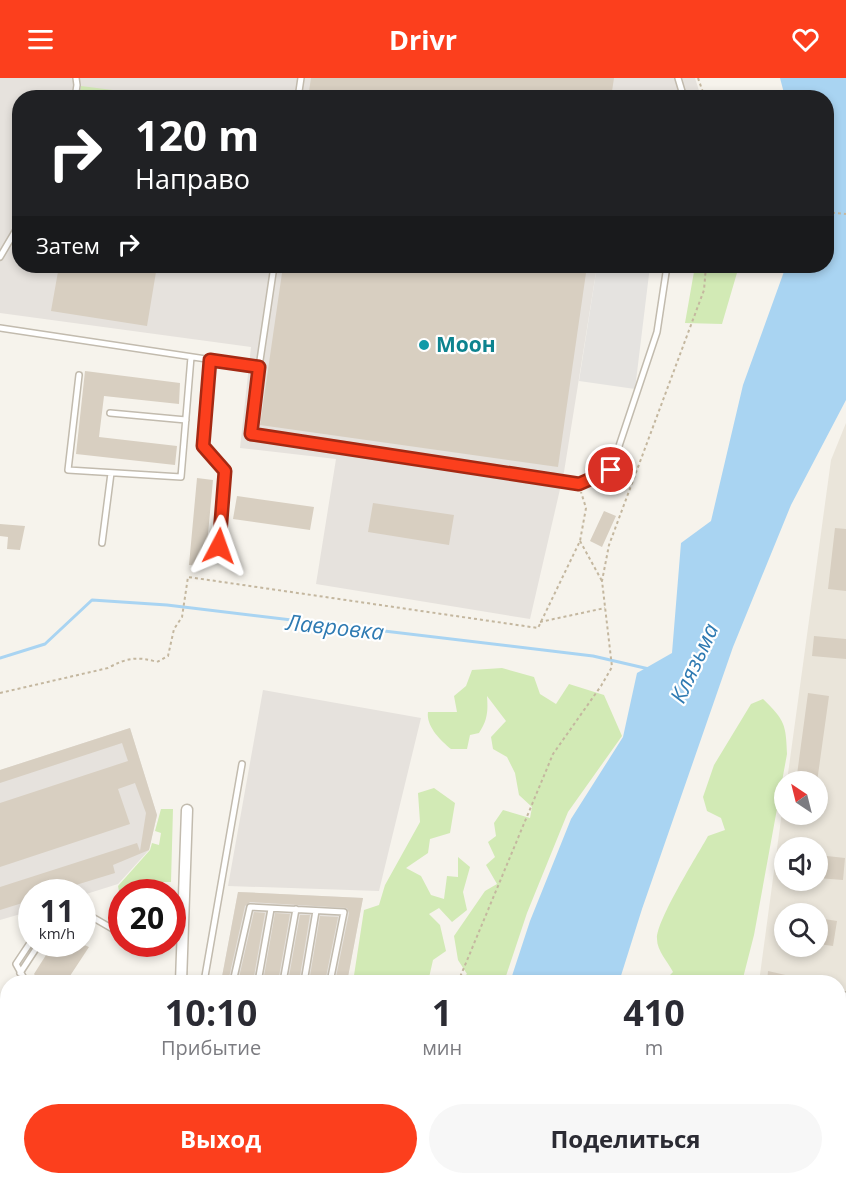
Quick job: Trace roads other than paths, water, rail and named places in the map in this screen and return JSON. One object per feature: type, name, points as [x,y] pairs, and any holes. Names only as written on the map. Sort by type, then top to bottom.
[{"type":"street","points":[[181,975],[187,810]]},
{"type":"lane","points":[[0,257],[12,237]]},
{"type":"lane","points":[[272,273],[251,434],[579,484],[611,470],[657,332],[665,273]]},
{"type":"lane","points":[[0,328],[259,367]]},
{"type":"lane","points":[[79,375],[68,470],[181,477],[191,357]]},
{"type":"lane","points":[[210,360],[203,446],[225,471],[219,546]]},
{"type":"lane","points":[[110,413],[186,420]]},
{"type":"lane","points":[[102,543],[111,473]]},
{"type":"lane","points":[[205,975],[242,765]]},
{"type":"lane","points":[[234,975],[249,907],[344,912],[331,975]]},
{"type":"lane","points":[[259,975],[271,909]]},
{"type":"lane","points":[[284,975],[296,909]]},
{"type":"lane","points":[[305,975],[316,911]]},
{"type":"lane","points":[[20,973],[16,964],[21,957]]},
{"type":"lane","points":[[20,973],[30,957]]},
{"type":"water","name":"Клязьма","points":[[780,78],[846,78],[846,400],[791,505],[733,647],[621,975],[512,975],[530,921],[571,819],[623,737],[637,673],[672,653],[681,543],[711,521],[743,385],[783,273],[834,273],[834,90],[783,90]]},
{"type":"waterway","name":"Лавровка","points":[[0,658],[45,644],[92,600],[167,605],[593,656],[649,669]]},
{"type":"place","name":"Моон","points":[[424,345]]}]
